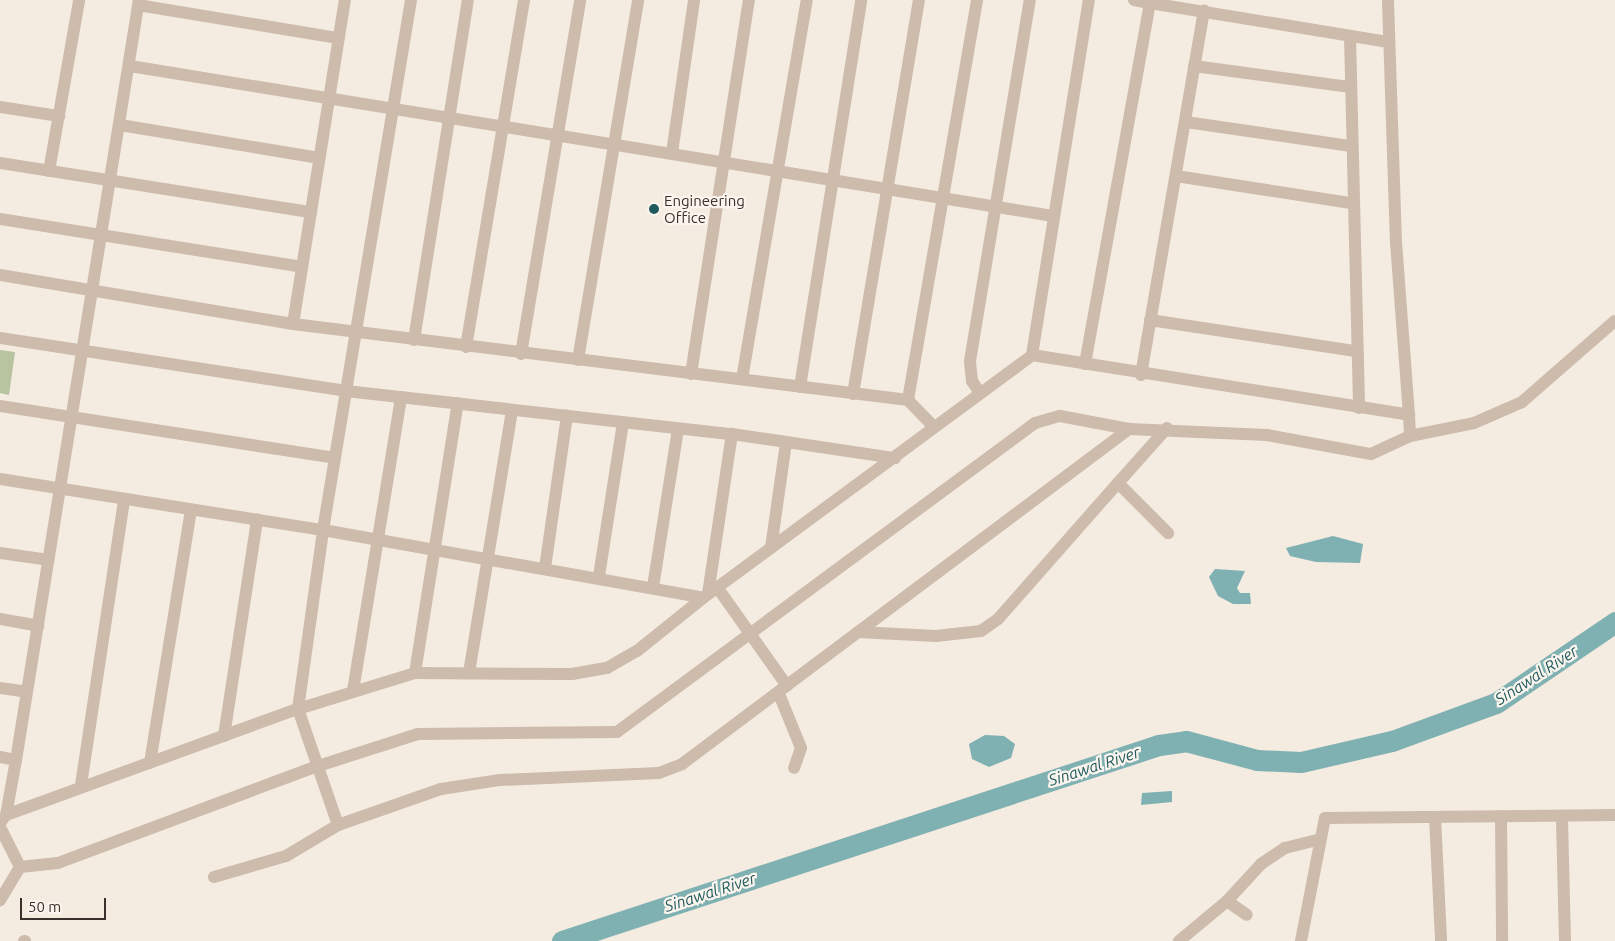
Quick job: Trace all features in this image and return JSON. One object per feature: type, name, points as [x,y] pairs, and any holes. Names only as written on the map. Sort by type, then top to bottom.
[{"type":"street","points":[[49,171],[79,0]]},
{"type":"street","points":[[293,324],[344,0]]},
{"type":"street","points":[[338,825],[315,767],[298,709],[323,530],[395,107],[411,0]]},
{"type":"street","points":[[414,340],[468,0]]},
{"type":"street","points":[[466,347],[524,0]]},
{"type":"street","points":[[521,354],[580,0]]},
{"type":"street","points":[[578,360],[638,0]]},
{"type":"street","points":[[672,153],[694,0]]},
{"type":"street","points":[[691,374],[749,0]]},
{"type":"street","points":[[742,379],[807,0]]},
{"type":"street","points":[[800,387],[831,178],[861,0]]},
{"type":"street","points":[[853,394],[919,0]]},
{"type":"street","points":[[908,400],[977,0]]},
{"type":"street","points":[[980,393],[972,382],[970,361],[998,206],[1030,0]]},
{"type":"street","points":[[3,819],[81,785],[150,763],[298,709],[415,673],[572,674],[607,668],[637,651],[770,548],[896,458],[933,426],[1032,355],[1089,0]]},
{"type":"street","points":[[1134,0],[1204,10],[1389,42]]},
{"type":"street","points":[[1388,0],[1410,436]]},
{"type":"street","points":[[3,819],[16,760],[92,290],[103,237],[139,3],[338,38]]},
{"type":"street","points":[[1085,364],[1150,3]]},
{"type":"street","points":[[1141,375],[1204,10]]},
{"type":"street","points":[[1350,36],[1350,203],[1358,408]]},
{"type":"street","points":[[130,66],[329,99],[395,107],[449,118],[831,178],[1053,216]]},
{"type":"street","points":[[1194,66],[1349,87]]},
{"type":"street","points":[[0,107],[59,116]]},
{"type":"street","points":[[1186,122],[1351,146]]},
{"type":"street","points":[[120,125],[319,158]]},
{"type":"street","points":[[0,163],[311,212]]},
{"type":"street","points":[[1176,176],[1350,203]]},
{"type":"street","points":[[0,219],[103,237],[302,267]]},
{"type":"street","points":[[0,275],[293,324],[358,329],[414,340],[466,347],[908,400],[933,426]]},
{"type":"street","points":[[1150,320],[1356,351]]},
{"type":"street","points":[[20,867],[58,863],[315,767],[436,731],[617,732],[1043,419],[1081,418],[1129,430],[1167,428],[1267,435],[1371,454],[1410,436],[1446,432],[1522,402],[1615,321]]},
{"type":"street","points":[[0,338],[346,391],[732,434],[896,458]]},
{"type":"street","points":[[1032,355],[1141,375],[1409,415]]},
{"type":"street","points":[[353,691],[401,397]]},
{"type":"street","points":[[415,673],[458,403]]},
{"type":"street","points":[[0,406],[335,458]]},
{"type":"street","points":[[469,673],[512,410]]},
{"type":"street","points":[[545,568],[567,416]]},
{"type":"street","points":[[599,576],[623,423]]},
{"type":"street","points":[[858,632],[936,636],[981,631],[998,619],[1167,428]]},
{"type":"street","points":[[653,587],[678,429]]},
{"type":"street","points":[[214,877],[292,854],[338,825],[419,794],[463,785],[659,773],[682,764],[1129,430]]},
{"type":"street","points":[[710,593],[732,434]]},
{"type":"street","points":[[770,548],[786,442]]},
{"type":"street","points":[[0,479],[323,530],[599,576],[653,587],[710,593],[751,634],[783,690],[801,748],[794,768]]},
{"type":"street","points":[[1118,483],[1155,525],[1168,533]]},
{"type":"street","points":[[81,785],[124,500]]},
{"type":"street","points":[[150,763],[191,510]]},
{"type":"street","points":[[224,736],[257,520]]},
{"type":"street","points":[[0,553],[49,560]]},
{"type":"street","points":[[0,619],[38,626]]},
{"type":"street","points":[[0,688],[27,692]]},
{"type":"street","points":[[0,758],[16,760]]},
{"type":"street","points":[[1302,941],[1318,840],[1325,818],[1501,816],[1562,818],[1615,815]]},
{"type":"street","points":[[1501,816],[1502,941]]},
{"type":"street","points":[[1435,817],[1441,941]]},
{"type":"street","points":[[1562,818],[1565,941]]},
{"type":"street","points":[[0,827],[20,867]]},
{"type":"street","points":[[1179,941],[1227,901],[1272,856],[1318,840]]},
{"type":"street","points":[[0,900],[20,867]]},
{"type":"street","points":[[1227,901],[1248,915]]},
{"type":"green space","points":[[0,350],[15,352],[9,395],[0,393]]},
{"type":"water","points":[[1333,536],[1363,544],[1360,563],[1316,562],[1290,556],[1286,548]]},
{"type":"water","points":[[1215,569],[1245,571],[1237,588],[1240,593],[1250,593],[1251,604],[1233,604],[1218,596],[1209,577]]},
{"type":"water","points":[[985,735],[1004,736],[1015,744],[1011,758],[989,767],[972,759],[969,744]]},
{"type":"water","points":[[1172,791],[1172,802],[1141,805],[1142,793]]},
{"type":"waterway","name":"Sinawal River","points":[[562,941],[1159,745],[1186,741],[1257,760],[1301,762],[1392,741],[1496,703],[1615,622]]},
{"type":"place","name":"Engineering Office","points":[[654,209]]}]
